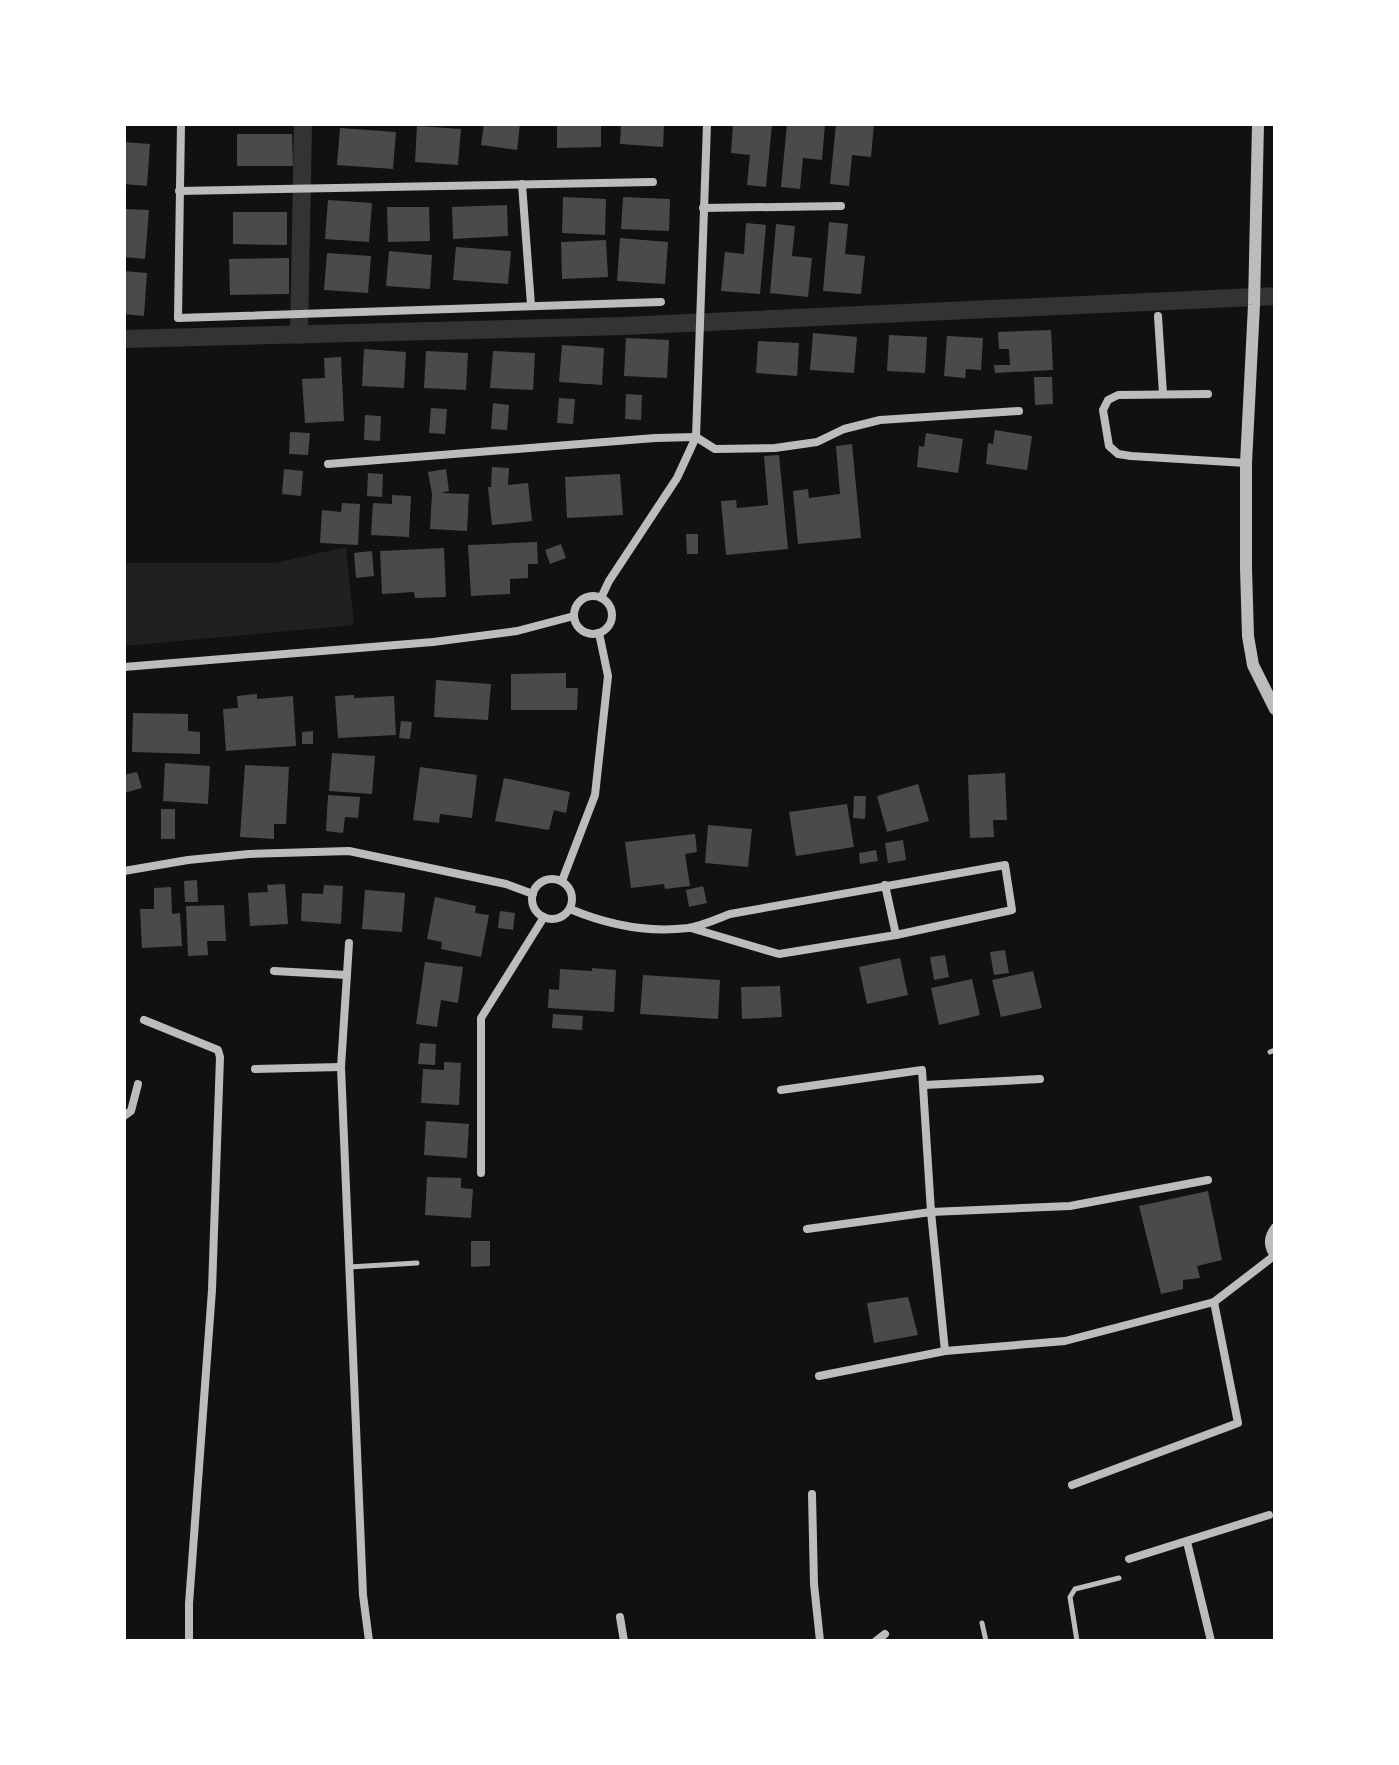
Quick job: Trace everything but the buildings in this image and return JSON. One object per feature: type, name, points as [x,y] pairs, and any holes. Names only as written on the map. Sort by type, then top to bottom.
[{"type":"street","points":[[181,124],[178,318],[661,302]]},
{"type":"street","points":[[601,598],[677,478],[696,437],[707,124]]},
{"type":"street","points":[[1258,124],[1255,278],[1246,463],[1248,636],[1253,665],[1275,709]]},
{"type":"street","points":[[179,191],[653,182]]},
{"type":"street","points":[[522,184],[531,305]]},
{"type":"street","points":[[703,208],[841,206]]},
{"type":"street","points":[[1158,316],[1163,394]]},
{"type":"street","points":[[1208,394],[1118,395],[1108,400],[1103,410],[1109,446],[1118,454],[1246,463]]},
{"type":"street","points":[[328,464],[696,437],[715,449],[775,448],[817,442],[844,429],[880,420],[1019,411]]},
{"type":"street","points":[[589,597],[601,598],[610,607],[612,619],[606,629],[599,633],[583,631],[574,616],[578,603],[589,597]]},
{"type":"street","points":[[124,667],[433,642],[517,631],[574,616]]},
{"type":"street","points":[[562,881],[595,795],[608,676],[599,633]]},
{"type":"street","points":[[124,871],[249,854],[349,851],[485,879],[533,894]]},
{"type":"street","points":[[570,909],[625,927],[691,928],[779,954],[896,935],[1012,910],[1005,865],[730,914],[691,928]]},
{"type":"street","points":[[544,881],[562,881],[571,890],[572,903],[560,918],[544,917],[533,906],[533,894],[544,881]]},
{"type":"street","points":[[885,885],[896,935]]},
{"type":"street","points":[[481,1173],[481,1018],[544,917]]},
{"type":"street","points":[[349,943],[341,1067],[363,1595],[369,1641]]},
{"type":"street","points":[[274,971],[347,975]]},
{"type":"street","points":[[144,1020],[218,1050],[220,1057],[213,1275],[189,1641]]},
{"type":"street","points":[[255,1069],[341,1067]]},
{"type":"street","points":[[781,1090],[922,1070],[931,1212],[945,1351]]},
{"type":"street","points":[[924,1085],[1040,1079]]},
{"type":"street","points":[[124,1116],[131,1111],[138,1084]]},
{"type":"street","points":[[807,1229],[931,1212],[1070,1206],[1208,1180]]},
{"type":"street","points":[[819,1376],[945,1351],[1065,1341],[1214,1302],[1275,1256],[1268,1238],[1275,1227]]},
{"type":"street","points":[[1072,1485],[1238,1423],[1214,1302]]},
{"type":"street","points":[[812,1494],[814,1584],[820,1641]]},
{"type":"street","points":[[1129,1559],[1269,1515]]},
{"type":"street","points":[[1187,1542],[1211,1641]]},
{"type":"street","points":[[620,1617],[624,1641]]},
{"type":"street","points":[[876,1641],[885,1634]]},
{"type":"lane","points":[[348,1267],[417,1263]]},
{"type":"lane","points":[[1077,1641],[1070,1597],[1075,1589],[1119,1578]]},
{"type":"lane","points":[[982,1623],[986,1641]]},
{"type":"shaded area","points":[[346,547],[354,625],[124,646],[124,563],[275,563]]},
{"type":"waterway","points":[[299,335],[303,124]]},
{"type":"waterway","points":[[124,339],[623,326],[1275,296]]}]
